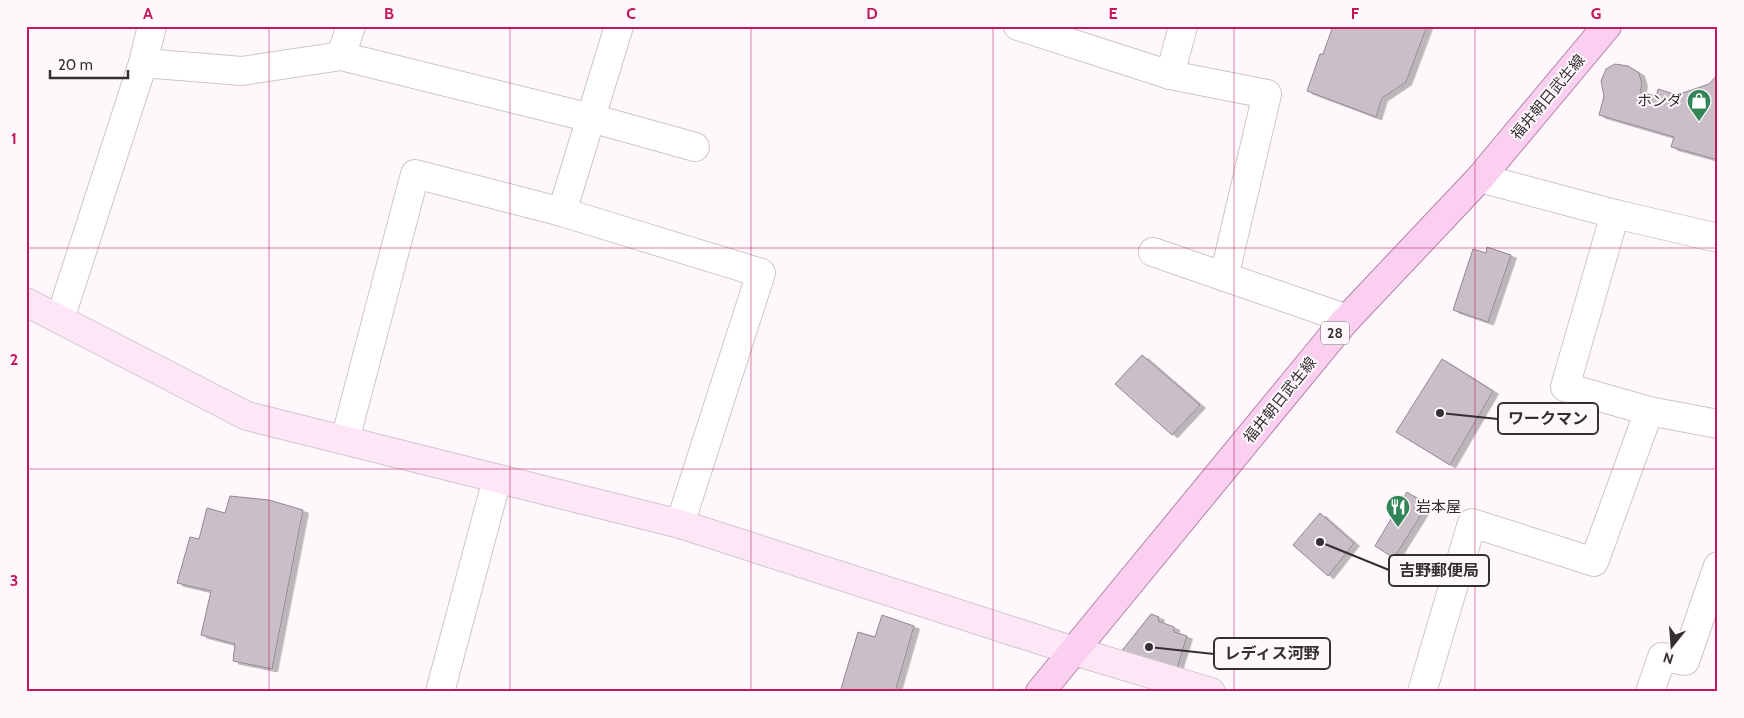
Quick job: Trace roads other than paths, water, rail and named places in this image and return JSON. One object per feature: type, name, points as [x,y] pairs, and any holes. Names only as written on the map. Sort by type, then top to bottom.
[{"type":"main road","name":"福井朝日武生線","points":[[1040,692],[1347,319],[1480,178],[1607,26]]},
{"type":"street","points":[[60,319],[143,63],[152,26]]},
{"type":"street","points":[[341,56],[351,26]]},
{"type":"street","points":[[562,212],[619,26]]},
{"type":"street","points":[[1018,26],[1170,75],[1267,94],[1224,277]]},
{"type":"street","points":[[1170,75],[1184,26]]},
{"type":"street","points":[[143,63],[242,71],[341,56],[591,118],[695,147]]},
{"type":"street","points":[[345,440],[415,174],[562,212],[761,273],[680,524]]},
{"type":"street","points":[[1480,178],[1615,214],[1718,238]]},
{"type":"street","points":[[1615,214],[1565,387],[1649,411],[1718,424]]},
{"type":"street","points":[[1153,252],[1347,319]]},
{"type":"street","points":[[26,302],[247,416],[680,524],[1074,652],[1211,692]]},
{"type":"street","points":[[1422,692],[1472,523],[1594,562],[1649,411]]},
{"type":"street","points":[[440,692],[498,479]]},
{"type":"street","points":[[1650,692],[1662,657],[1685,661],[1718,566]]},
{"type":"place","name":"ホンダ","points":[[1699,122]]},
{"type":"place","name":"ワークマン","points":[[1440,413]]},
{"type":"place","name":"岩本屋","points":[[1398,528]]},
{"type":"place","name":"吉野郵便局","points":[[1320,542]]},
{"type":"place","name":"レディス河野","points":[[1149,647]]}]
